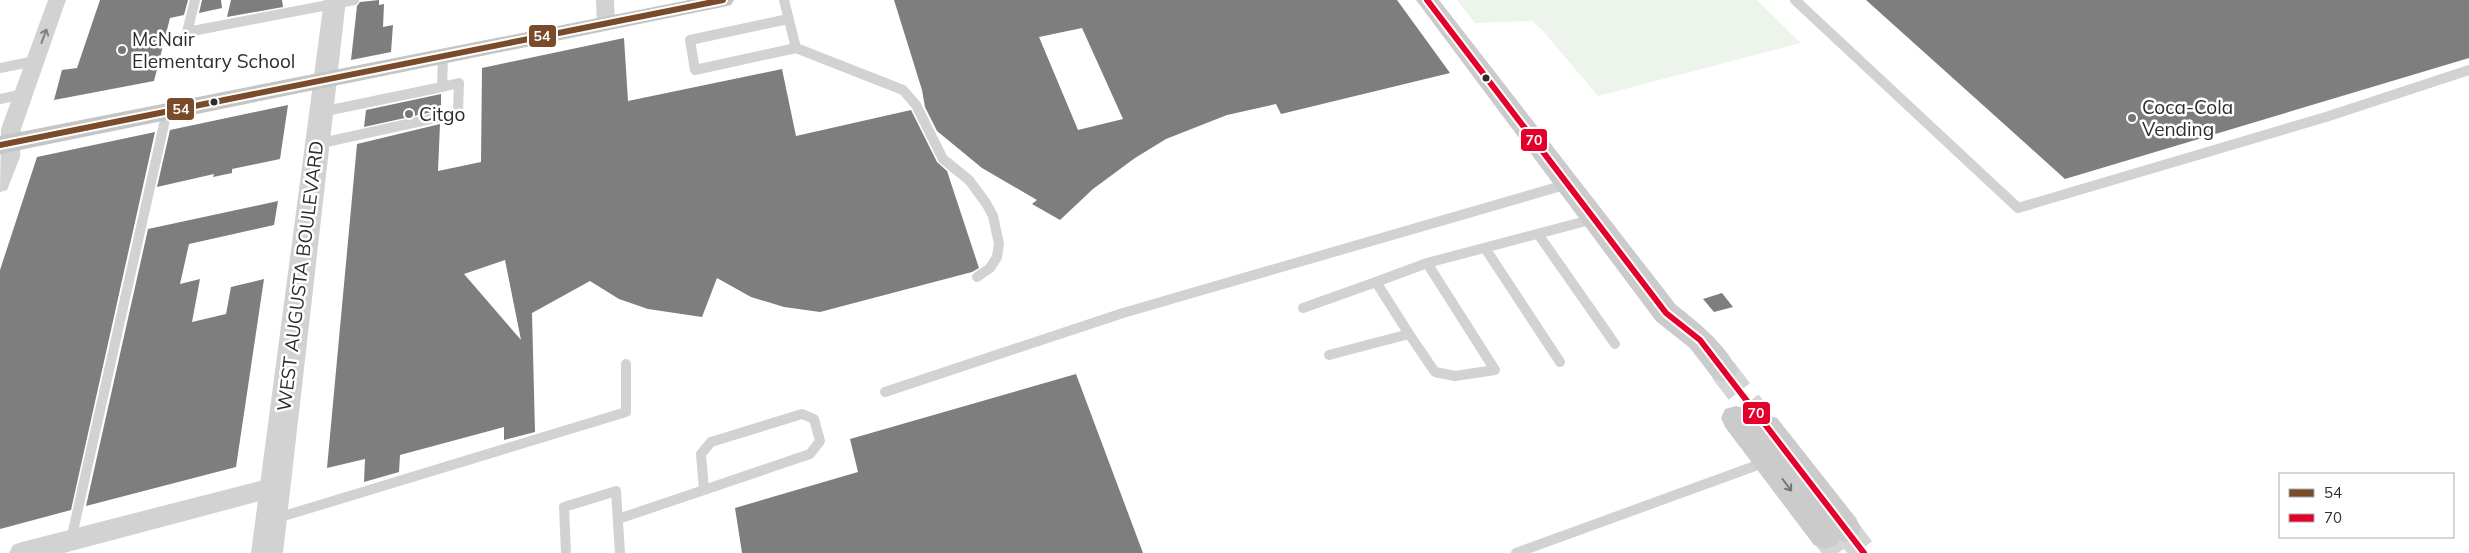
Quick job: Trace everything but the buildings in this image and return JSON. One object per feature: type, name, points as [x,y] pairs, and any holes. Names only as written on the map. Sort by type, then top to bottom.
[{"type":"main road","points":[[5,144],[724,0]]},
{"type":"main road","points":[[1427,0],[1666,313],[1681,346],[1713,373]]},
{"type":"main road","points":[[1746,415],[1835,532]]},
{"type":"street","points":[[0,185],[10,157],[5,144],[57,0]]},
{"type":"street","points":[[605,0],[606,24]]},
{"type":"street","name":"WEST AUGUSTA BOULEVARD","points":[[267,553],[324,80],[341,1]]},
{"type":"street","points":[[22,553],[275,487]]},
{"type":"lane","points":[[195,0],[187,32],[341,1]]},
{"type":"lane","points":[[784,0],[796,48]]},
{"type":"lane","points":[[1795,0],[2018,208],[2326,118],[2469,70]]},
{"type":"lane","points":[[788,19],[690,40],[695,70],[796,48],[903,90],[914,100],[942,159],[948,166],[970,181],[986,205],[998,229],[1001,240],[999,250],[986,273],[976,277]]},
{"type":"lane","points":[[442,87],[443,56]]},
{"type":"lane","points":[[0,68],[35,61]]},
{"type":"lane","points":[[316,144],[458,114],[459,84],[320,113]]},
{"type":"lane","points":[[0,99],[24,94]]},
{"type":"lane","points":[[71,540],[168,111]]},
{"type":"lane","points":[[885,392],[1123,313],[1568,184]]},
{"type":"lane","points":[[1303,308],[1427,263],[1594,219]]},
{"type":"lane","points":[[1538,234],[1615,344]]},
{"type":"lane","points":[[1485,248],[1560,362]]},
{"type":"lane","points":[[1376,282],[1434,372],[1455,376],[1495,370],[1427,263]]},
{"type":"lane","points":[[1329,355],[1409,334]]},
{"type":"lane","points":[[271,520],[626,412],[626,364]]},
{"type":"lane","points":[[618,519],[704,490],[810,454],[820,441],[814,419],[802,414],[711,442],[701,454],[704,490]]},
{"type":"lane","points":[[1516,553],[1778,458]]},
{"type":"lane","points":[[566,553],[564,507],[616,491],[620,553]]},
{"type":"shaded area","points":[[1457,0],[1757,0],[1801,43],[1598,96],[1543,31],[1532,21],[1475,23]]},
{"type":"tunnel","points":[[1723,370],[1755,412]]},
{"type":"tunnel","points":[[1845,528],[1864,553]]},
{"type":"tunnel","points":[[1825,535],[1838,553]]},
{"type":"transit line","name":"54","points":[[0,145],[723,0]]},
{"type":"transit line","name":"70","points":[[1427,0],[1666,313],[1700,340],[1864,553]]},
{"type":"place","name":"McNair Elementary School","points":[[122,50]]},
{"type":"place","name":"Citgo","points":[[409,114]]},
{"type":"place","name":"Coca-Cola Vending","points":[[2132,118]]}]
